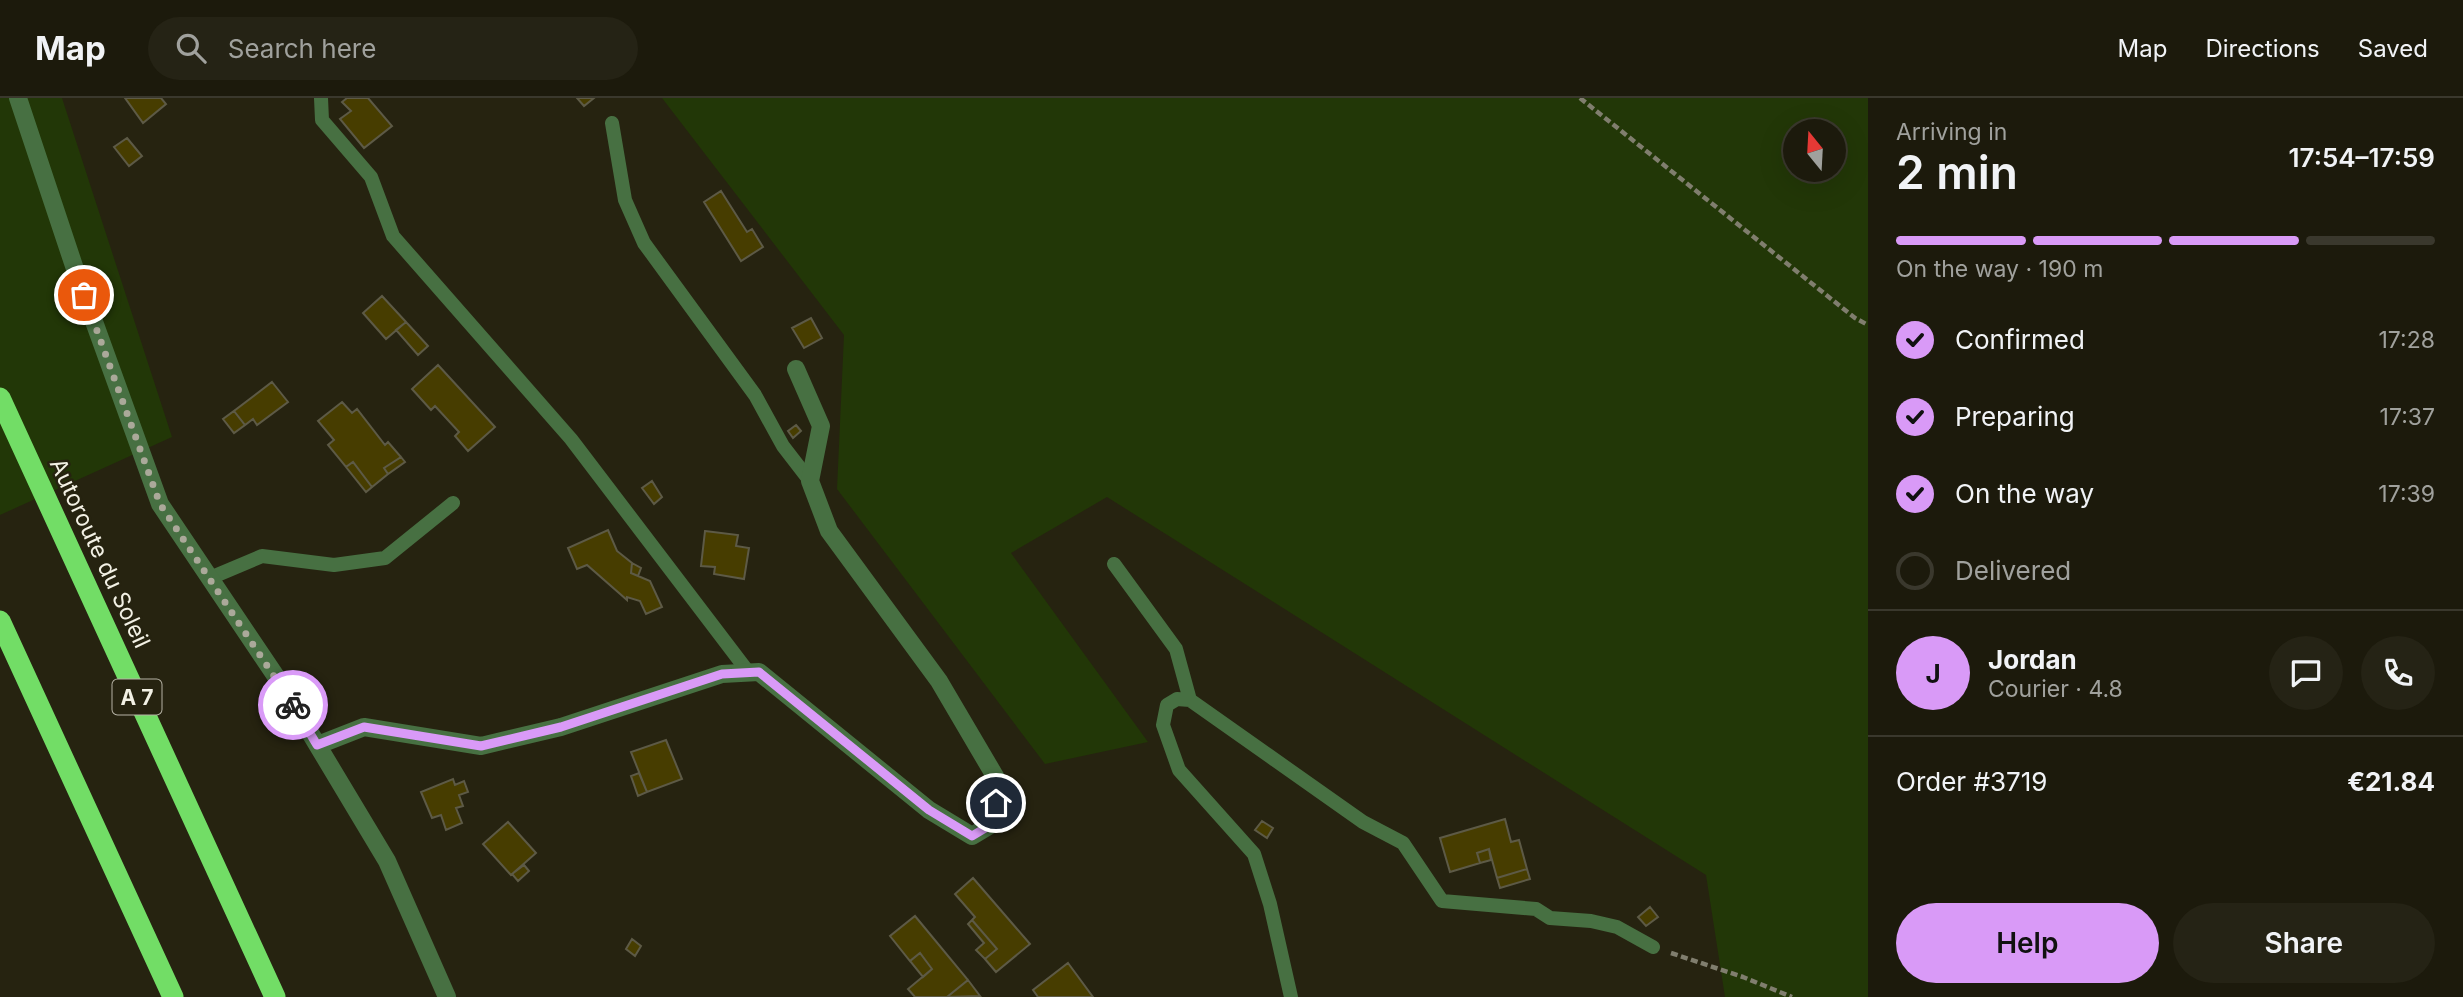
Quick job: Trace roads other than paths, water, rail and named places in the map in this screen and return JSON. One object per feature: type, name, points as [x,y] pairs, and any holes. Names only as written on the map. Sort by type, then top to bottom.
[{"type":"highway","name":"Autoroute du Soleil","points":[[0,398],[275,997]]},
{"type":"highway","points":[[0,621],[173,997]]},
{"type":"street","points":[[18,98],[75,269],[160,504],[279,681],[387,861],[447,997]]},
{"type":"street","points":[[317,745],[364,727],[481,746],[561,727],[722,674],[759,672],[929,810],[972,836],[992,824],[999,783],[939,681],[829,531],[810,481],[821,426],[796,369]]},
{"type":"lane","points":[[321,98],[322,120],[370,177],[393,236],[571,439],[749,673]]},
{"type":"lane","points":[[612,123],[625,200],[644,243],[755,396],[783,446],[810,481]]},
{"type":"lane","points":[[210,578],[262,556],[334,565],[385,558],[453,503]]},
{"type":"lane","points":[[1114,564],[1176,649],[1190,701]]},
{"type":"lane","points":[[1291,997],[1270,904],[1254,854],[1179,770],[1163,725],[1167,705],[1177,699],[1190,701],[1363,822],[1403,843],[1442,901],[1535,909],[1550,918],[1591,921],[1617,927],[1653,947]]}]
